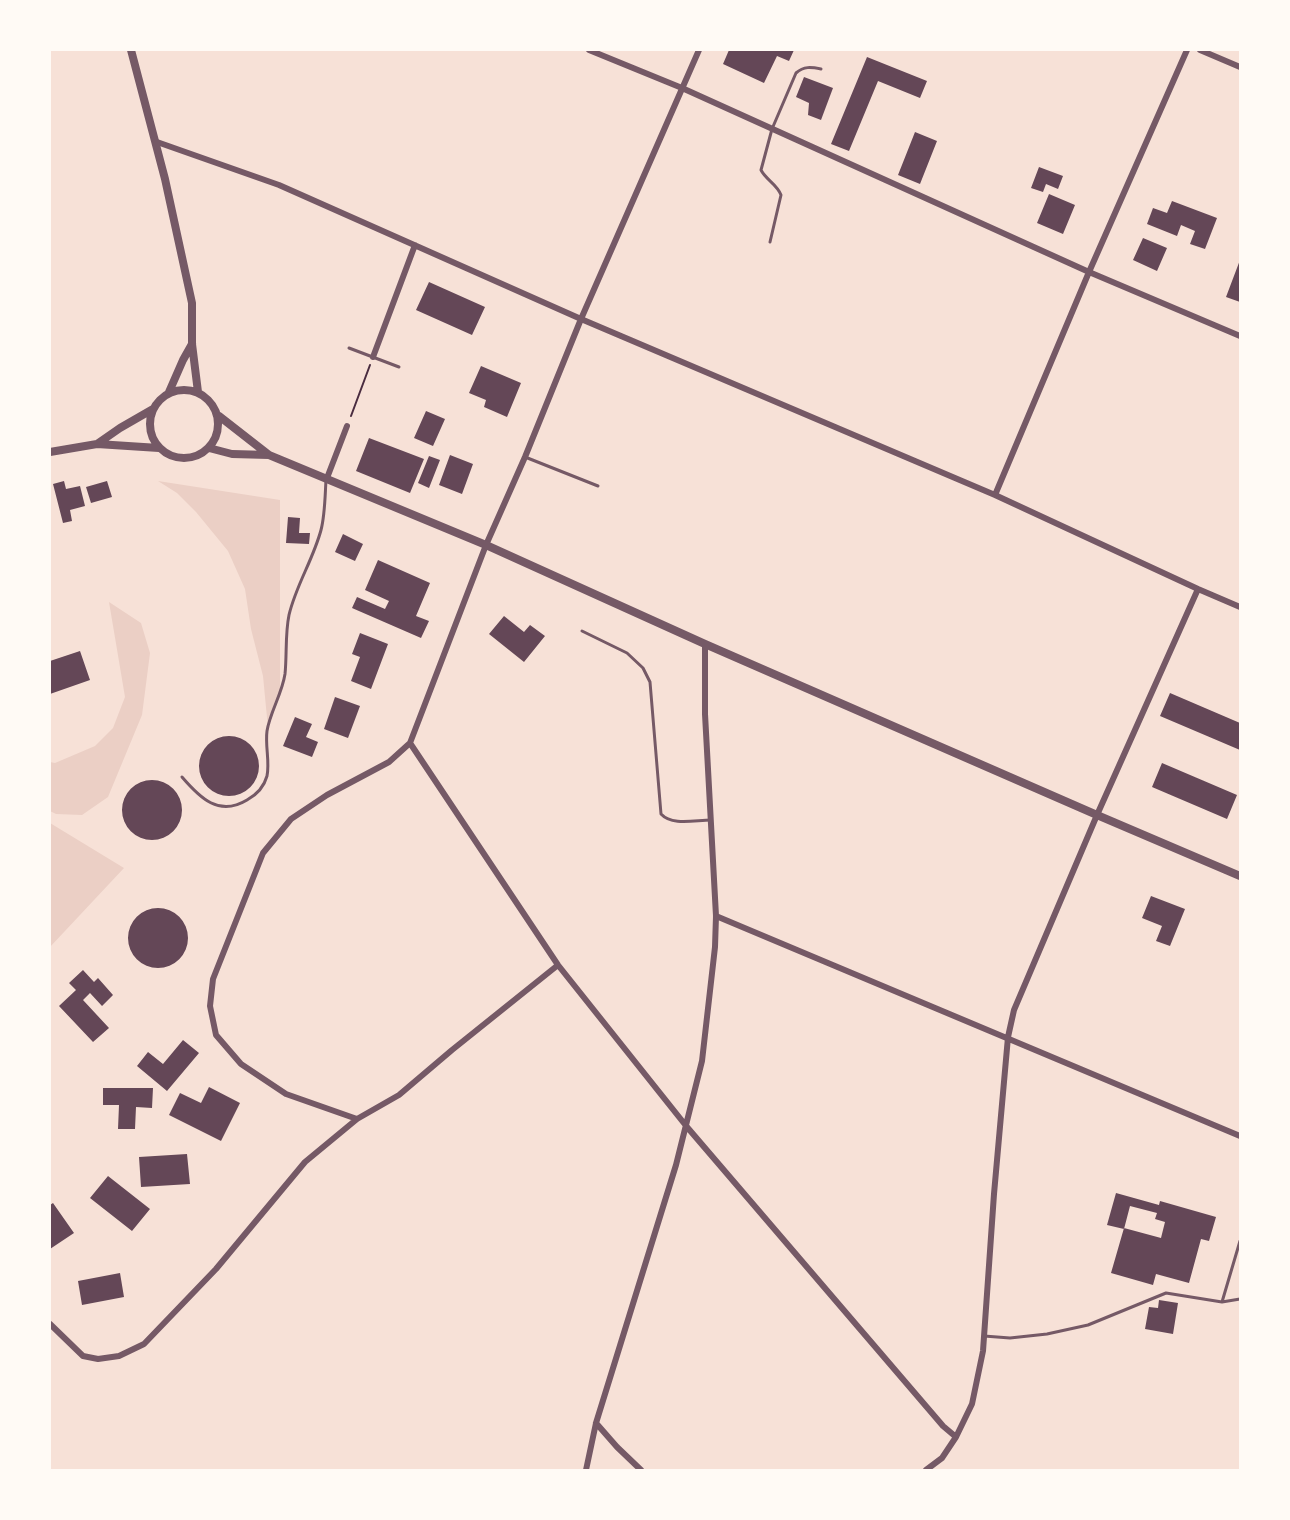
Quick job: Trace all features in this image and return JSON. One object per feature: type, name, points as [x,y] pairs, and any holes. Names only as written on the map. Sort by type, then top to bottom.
[{"type":"street","points":[[132,50],[157,142],[192,303],[192,344],[198,392]]},
{"type":"street","points":[[589,50],[682,88],[1089,272],[1240,336]]},
{"type":"street","points":[[357,1119],[286,1094],[241,1064],[216,1035],[210,1006],[213,979],[263,853],[276,836],[291,819],[327,795],[389,762],[410,742],[486,545],[699,50]]},
{"type":"street","points":[[995,495],[1089,272],[1187,50]]},
{"type":"street","points":[[1200,50],[1240,67]]},
{"type":"street","points":[[157,142],[279,185],[581,320],[995,495],[1240,607]]},
{"type":"street","points":[[373,357],[415,245]]},
{"type":"street","points":[[169,392],[192,344]]},
{"type":"street","points":[[219,416],[217,436],[209,448],[198,456],[184,459],[170,455],[159,448],[153,439],[149,423],[153,409],[169,392],[183,389],[198,392],[208,398],[219,416],[269,455],[486,545],[705,644],[1240,876]]},
{"type":"street","points":[[97,444],[153,409]]},
{"type":"street","points":[[327,478],[347,426]]},
{"type":"street","points":[[50,452],[97,444],[159,448]]},
{"type":"street","points":[[209,448],[232,454],[269,455]]},
{"type":"street","points":[[926,1470],[942,1458],[956,1437],[972,1404],[983,1351],[1008,1037],[1014,1010],[1097,815],[1198,589]]},
{"type":"street","points":[[586,1470],[596,1423],[687,1127],[702,1061],[715,947],[716,916],[705,714],[705,644]]},
{"type":"street","points":[[410,742],[558,965],[687,1127],[943,1426],[956,1437]]},
{"type":"street","points":[[716,916],[1240,1136]]},
{"type":"street","points":[[50,1324],[83,1356],[91,1358],[119,1356],[144,1344],[216,1269],[305,1162],[357,1119],[399,1095],[558,965]]},
{"type":"street","points":[[596,1423],[641,1470]]},
{"type":"lane","points":[[770,242],[781,195],[778,188],[761,170],[772,129],[796,73],[800,69],[810,67],[820,69]]},
{"type":"lane","points":[[349,348],[399,367]]},
{"type":"lane","points":[[525,457],[598,486]]},
{"type":"lane","points":[[182,777],[207,801],[224,807],[234,807],[244,802],[254,796],[264,784],[267,771],[268,728],[285,675],[288,618],[295,592],[322,529],[327,478]]},
{"type":"lane","points":[[582,631],[627,653],[644,668],[650,682],[661,814],[673,821],[711,820]]},
{"type":"lane","points":[[1222,1302],[1240,1241]]},
{"type":"lane","points":[[984,1336],[1010,1338],[1047,1335],[1088,1325],[1166,1293],[1222,1302],[1240,1299]]},
{"type":"path","points":[[347,426],[373,357]]},
{"type":"shaded area","points":[[158,481],[280,500],[280,695],[268,728],[263,676],[251,629],[245,589],[228,551],[177,493]]},
{"type":"shaded area","points":[[109,602],[141,623],[150,653],[142,715],[108,797],[82,815],[56,814],[50,811],[50,762],[55,763],[95,746],[113,728],[125,697]]},
{"type":"shaded area","points":[[50,823],[124,868],[50,947]]},
{"type":"building","points":[[729,50],[794,50],[789,61],[777,56],[764,83],[723,64]]},
{"type":"building","points":[[867,57],[927,81],[920,98],[878,81],[849,151],[831,144]]},
{"type":"building","points":[[804,77],[833,88],[821,120],[808,115],[809,103],[796,97]]},
{"type":"building","points":[[915,132],[937,141],[920,184],[898,175]]},
{"type":"building","points":[[1039,167],[1063,176],[1058,189],[1046,184],[1043,192],[1031,188]]},
{"type":"building","points":[[1049,194],[1075,205],[1063,234],[1037,223]]},
{"type":"building","points":[[1172,201],[1217,218],[1205,249],[1190,244],[1195,231],[1181,225],[1177,236],[1147,224],[1153,208],[1167,213]]},
{"type":"building","points":[[1143,238],[1167,248],[1157,271],[1133,260]]},
{"type":"building","points":[[1240,260],[1240,302],[1226,297]]},
{"type":"building","points":[[429,282],[485,307],[472,335],[416,310]]},
{"type":"building","points":[[481,366],[521,383],[507,417],[484,407],[486,400],[469,393]]},
{"type":"building","points":[[426,411],[445,419],[433,446],[414,438]]},
{"type":"building","points":[[369,438],[424,459],[410,493],[356,471]]},
{"type":"building","points":[[450,455],[473,464],[462,494],[439,485]]},
{"type":"building","points":[[429,456],[440,460],[429,488],[418,483]]},
{"type":"building","points":[[64,481],[66,489],[80,486],[85,506],[70,510],[72,521],[63,523],[53,484]]},
{"type":"building","points":[[107,481],[112,497],[91,503],[86,487]]},
{"type":"building","points":[[288,517],[300,518],[299,533],[310,533],[309,544],[286,543]]},
{"type":"building","points":[[343,534],[363,544],[355,561],[335,552]]},
{"type":"building","points":[[378,560],[430,583],[416,616],[429,621],[421,638],[352,608],[357,597],[385,609],[389,601],[365,590]]},
{"type":"building","points":[[504,616],[524,632],[530,625],[545,636],[524,662],[489,634]]},
{"type":"building","points":[[360,633],[388,644],[371,689],[351,681],[360,657],[352,654]]},
{"type":"building","points":[[80,651],[90,680],[50,694],[50,661]]},
{"type":"building","points":[[1170,693],[1240,723],[1240,750],[1160,716]]},
{"type":"building","points":[[335,697],[360,706],[348,738],[324,729]]},
{"type":"building","points":[[295,717],[312,724],[306,737],[318,742],[312,757],[283,746]]},
{"type":"building","points":[[223,736],[235,736],[246,741],[254,749],[259,766],[257,778],[246,791],[235,796],[223,796],[212,791],[204,783],[199,772],[199,760],[204,749],[212,741]]},
{"type":"building","points":[[1162,763],[1237,795],[1227,819],[1152,787]]},
{"type":"building","points":[[146,780],[158,780],[169,785],[177,793],[182,810],[180,822],[169,835],[158,840],[146,840],[135,835],[127,827],[122,816],[122,804],[127,793],[135,785]]},
{"type":"building","points":[[1151,896],[1185,909],[1170,946],[1156,941],[1162,926],[1142,918]]},
{"type":"building","points":[[152,908],[164,908],[175,913],[183,921],[188,938],[186,950],[175,963],[164,968],[152,968],[141,963],[133,955],[128,944],[128,932],[133,921],[141,913]]},
{"type":"building","points":[[83,970],[94,982],[98,978],[113,995],[102,1006],[90,993],[83,1000],[109,1028],[93,1042],[59,1006],[76,990],[69,983]]},
{"type":"building","points":[[183,1040],[199,1053],[167,1091],[137,1066],[148,1052],[163,1064]]},
{"type":"building","points":[[209,1087],[240,1103],[221,1141],[169,1115],[180,1093],[201,1103]]},
{"type":"building","points":[[103,1088],[153,1088],[152,1108],[136,1107],[135,1129],[118,1129],[119,1105],[103,1105]]},
{"type":"building","points":[[187,1154],[190,1184],[141,1187],[139,1157]]},
{"type":"building","points":[[108,1176],[150,1209],[132,1231],[90,1198]]},
{"type":"building","points":[[1116,1193],[1159,1205],[1160,1201],[1216,1217],[1209,1241],[1201,1239],[1189,1283],[1156,1274],[1153,1285],[1111,1273],[1124,1229],[1107,1225]],"holes":[[[1130,1206],[1157,1213],[1155,1219],[1165,1222],[1161,1238],[1124,1228]]]},
{"type":"building","points":[[53,1203],[74,1233],[50,1249],[50,1205]]},
{"type":"building","points":[[120,1273],[124,1297],[82,1305],[78,1281]]},
{"type":"building","points":[[1159,1300],[1178,1303],[1173,1334],[1145,1329],[1149,1307],[1158,1308]]}]
